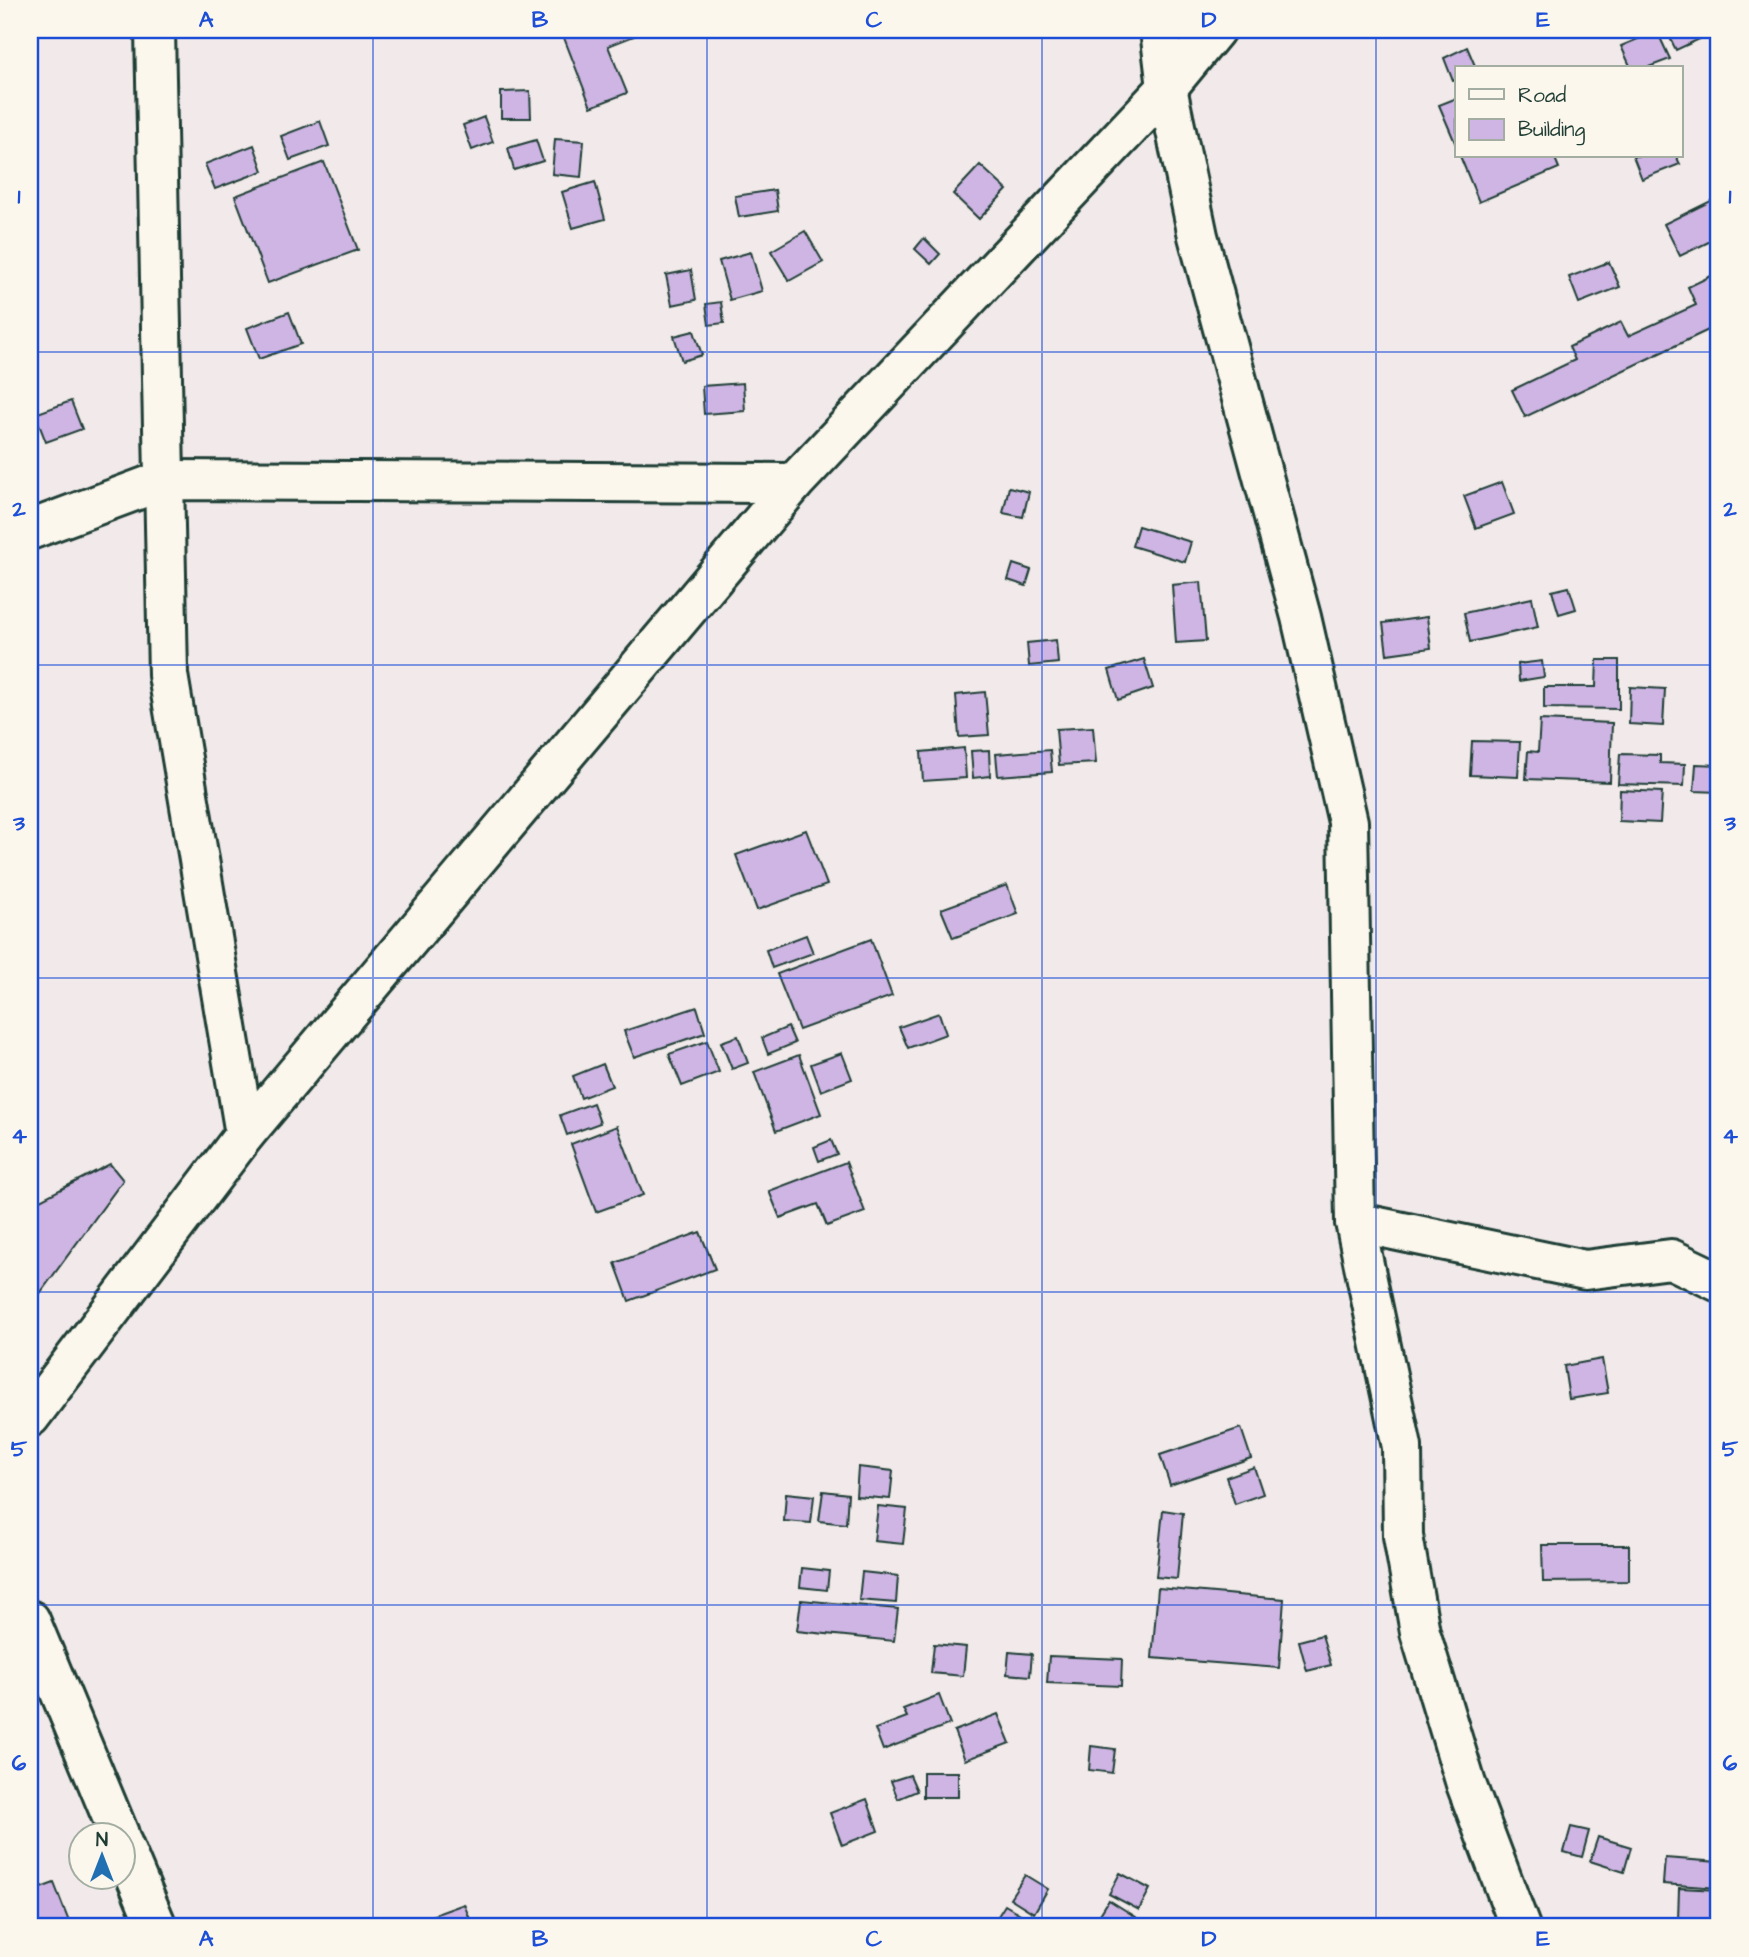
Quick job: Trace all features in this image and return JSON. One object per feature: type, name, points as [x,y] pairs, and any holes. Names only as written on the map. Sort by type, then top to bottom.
[{"type":"street","points":[[155,30],[168,675],[245,1134]]},
{"type":"street","points":[[1160,30],[1167,88],[1198,236],[1301,617],[1348,822],[1356,1222],[1402,1447],[1403,1536],[1420,1632],[1466,1784],[1520,1927]]},
{"type":"street","points":[[30,1417],[245,1134],[794,483],[1167,88],[1215,30]]},
{"type":"street","points":[[30,530],[164,480],[794,483]]},
{"type":"street","points":[[1356,1222],[1585,1270],[1671,1259],[1719,1282]]},
{"type":"street","points":[[30,1620],[113,1820]]},
{"type":"street","points":[[136,1877],[157,1927]]},
{"type":"building","points":[[283,30],[356,30],[283,33]]},
{"type":"building","points":[[561,30],[649,30],[608,46],[627,93],[591,107]]},
{"type":"building","points":[[913,30],[948,30],[949,34],[913,36]]},
{"type":"building","points":[[1059,30],[1095,30],[1095,31],[1061,37]]},
{"type":"building","points":[[1666,30],[1703,30],[1706,36],[1676,50]]},
{"type":"building","points":[[1657,31],[1670,59],[1651,66],[1630,66],[1621,46]]},
{"type":"building","points":[[1467,47],[1475,66],[1455,66],[1453,81],[1444,58]]},
{"type":"building","points":[[530,91],[531,118],[501,118],[501,92]]},
{"type":"building","points":[[1455,99],[1455,142],[1439,105]]},
{"type":"building","points":[[484,117],[493,142],[472,150],[463,125]]},
{"type":"building","points":[[320,121],[329,146],[290,160],[281,136]]},
{"type":"building","points":[[555,139],[584,141],[581,177],[552,174]]},
{"type":"building","points":[[536,140],[543,161],[514,170],[508,148]]},
{"type":"building","points":[[254,145],[263,171],[215,189],[205,164]]},
{"type":"building","points":[[1461,158],[1555,158],[1559,168],[1479,202]]},
{"type":"building","points":[[1634,158],[1677,158],[1680,164],[1642,179]]},
{"type":"building","points":[[324,162],[358,250],[268,283],[235,196]]},
{"type":"building","points":[[980,165],[1007,190],[979,219],[953,194]]},
{"type":"building","points":[[595,182],[605,219],[573,228],[562,192]]},
{"type":"building","points":[[775,190],[778,211],[739,217],[735,196]]},
{"type":"building","points":[[1719,197],[1719,237],[1680,256],[1664,224]]},
{"type":"building","points":[[805,231],[823,262],[789,281],[771,251]]},
{"type":"building","points":[[924,238],[940,254],[931,264],[915,249]]},
{"type":"building","points":[[751,252],[762,291],[730,300],[719,261]]},
{"type":"building","points":[[1609,262],[1620,287],[1579,303],[1569,277]]},
{"type":"building","points":[[691,270],[696,300],[672,305],[666,275]]},
{"type":"building","points":[[1719,272],[1719,325],[1525,417],[1512,390],[1575,360],[1569,347],[1621,322],[1628,336],[1696,305],[1688,287]]},
{"type":"building","points":[[721,302],[724,323],[709,325],[706,304]]},
{"type":"building","points":[[289,312],[301,344],[259,359],[247,328]]},
{"type":"building","points":[[694,331],[702,355],[682,361],[674,336]]},
{"type":"building","points":[[743,383],[745,411],[704,414],[702,386]]},
{"type":"building","points":[[71,401],[82,429],[46,442],[35,414]]},
{"type":"building","points":[[1502,482],[1514,514],[1476,528],[1464,496]]},
{"type":"building","points":[[1009,487],[1029,492],[1023,517],[1003,513]]},
{"type":"building","points":[[1138,526],[1191,542],[1185,562],[1132,546]]},
{"type":"building","points":[[1013,564],[1031,570],[1026,586],[1008,580]]},
{"type":"building","points":[[1201,582],[1206,641],[1176,643],[1172,585]]},
{"type":"building","points":[[1569,587],[1576,609],[1559,614],[1552,591]]},
{"type":"building","points":[[1532,598],[1538,627],[1470,642],[1464,613]]},
{"type":"building","points":[[1427,617],[1431,648],[1387,654],[1383,623]]},
{"type":"building","points":[[1056,640],[1058,663],[1029,666],[1027,643]]},
{"type":"building","points":[[1144,659],[1153,688],[1118,700],[1109,670]]},
{"type":"building","points":[[1597,660],[1619,660],[1619,709],[1544,708],[1544,687],[1596,687]]},
{"type":"building","points":[[1542,661],[1544,677],[1519,681],[1518,664]]},
{"type":"building","points":[[1630,687],[1665,689],[1663,726],[1629,724]]},
{"type":"building","points":[[985,692],[989,735],[959,737],[956,695]]},
{"type":"building","points":[[1540,720],[1612,723],[1610,782],[1526,779],[1528,751],[1538,752]]},
{"type":"building","points":[[1093,727],[1096,763],[1059,765],[1056,729]]},
{"type":"building","points":[[1472,741],[1520,742],[1518,777],[1470,775]]},
{"type":"building","points":[[964,748],[966,778],[923,781],[921,752]]},
{"type":"building","points":[[989,750],[990,776],[973,778],[971,751]]},
{"type":"building","points":[[1050,750],[1052,772],[998,776],[996,754]]},
{"type":"building","points":[[1620,754],[1660,755],[1660,763],[1685,764],[1684,786],[1618,784]]},
{"type":"building","points":[[1696,764],[1719,765],[1719,792],[1694,791]]},
{"type":"building","points":[[1620,790],[1662,792],[1660,823],[1619,821]]},
{"type":"building","points":[[806,830],[827,885],[757,910],[736,855]]},
{"type":"building","points":[[1007,885],[1018,914],[953,938],[941,909]]},
{"type":"building","points":[[806,935],[813,953],[772,968],[766,950]]},
{"type":"building","points":[[871,939],[892,996],[799,1030],[777,974]]},
{"type":"building","points":[[697,1007],[705,1033],[634,1057],[624,1031]]},
{"type":"building","points":[[939,1013],[946,1034],[908,1048],[899,1027]]},
{"type":"building","points":[[788,1027],[795,1043],[768,1054],[762,1038]]},
{"type":"building","points":[[738,1036],[748,1063],[732,1069],[721,1042]]},
{"type":"building","points":[[707,1041],[719,1072],[682,1086],[669,1054]]},
{"type":"building","points":[[842,1053],[852,1079],[821,1091],[811,1064]]},
{"type":"building","points":[[799,1055],[821,1114],[776,1131],[754,1072]]},
{"type":"building","points":[[603,1064],[612,1086],[581,1098],[573,1076]]},
{"type":"building","points":[[593,1103],[600,1123],[567,1135],[560,1115]]},
{"type":"building","points":[[617,1126],[643,1195],[596,1212],[571,1144]]},
{"type":"building","points":[[831,1140],[837,1154],[819,1161],[814,1147]]},
{"type":"building","points":[[846,1162],[865,1212],[827,1226],[818,1204],[780,1218],[769,1191]]},
{"type":"building","points":[[110,1164],[123,1180],[30,1307],[30,1205]]},
{"type":"building","points":[[700,1232],[715,1269],[629,1301],[615,1263]]},
{"type":"building","points":[[1602,1359],[1608,1393],[1569,1399],[1564,1366]]},
{"type":"building","points":[[1241,1428],[1251,1458],[1170,1485],[1160,1455]]},
{"type":"building","points":[[858,1467],[893,1471],[890,1499],[856,1496]]},
{"type":"building","points":[[1254,1467],[1263,1494],[1235,1504],[1226,1477]]},
{"type":"building","points":[[823,1491],[848,1494],[846,1524],[819,1521]]},
{"type":"building","points":[[786,1493],[814,1496],[811,1523],[784,1521]]},
{"type":"building","points":[[878,1506],[907,1509],[903,1544],[874,1541]]},
{"type":"building","points":[[1163,1510],[1183,1513],[1177,1579],[1156,1577]]},
{"type":"building","points":[[1542,1545],[1629,1545],[1629,1581],[1543,1582]]},
{"type":"building","points":[[802,1568],[829,1571],[827,1590],[800,1587]]},
{"type":"building","points":[[862,1572],[898,1576],[896,1603],[859,1600]]},
{"type":"building","points":[[1158,1588],[1284,1599],[1279,1668],[1152,1658]]},
{"type":"building","points":[[801,1600],[898,1609],[894,1641],[797,1631]]},
{"type":"building","points":[[1322,1635],[1331,1665],[1307,1671],[1299,1641]]},
{"type":"building","points":[[934,1644],[966,1647],[963,1676],[931,1673]]},
{"type":"building","points":[[1009,1652],[1032,1654],[1030,1676],[1007,1674]]},
{"type":"building","points":[[1049,1656],[1122,1659],[1121,1686],[1047,1683]]},
{"type":"building","points":[[939,1695],[950,1724],[883,1750],[875,1729],[907,1717],[903,1709]]},
{"type":"building","points":[[998,1714],[1010,1743],[965,1760],[954,1731]]},
{"type":"building","points":[[1091,1746],[1115,1749],[1112,1773],[1089,1770]]},
{"type":"building","points":[[923,1772],[958,1772],[958,1797],[923,1797]]},
{"type":"building","points":[[910,1775],[917,1791],[898,1799],[891,1781]]},
{"type":"building","points":[[867,1799],[878,1831],[842,1845],[830,1813]]},
{"type":"building","points":[[1571,1827],[1589,1831],[1582,1857],[1564,1852]]},
{"type":"building","points":[[1598,1837],[1631,1847],[1624,1872],[1590,1861]]},
{"type":"building","points":[[1665,1858],[1719,1862],[1719,1888],[1663,1884]]},
{"type":"building","points":[[1120,1873],[1150,1889],[1139,1910],[1109,1894]]},
{"type":"building","points":[[1025,1875],[1048,1889],[1034,1913],[1010,1898]]},
{"type":"building","points":[[54,1883],[71,1927],[30,1927],[30,1892]]},
{"type":"building","points":[[1679,1888],[1719,1890],[1719,1921],[1678,1920]]},
{"type":"building","points":[[1109,1900],[1136,1917],[1130,1927],[1092,1927]]},
{"type":"building","points":[[464,1904],[473,1927],[432,1927],[428,1917]]},
{"type":"building","points":[[1005,1905],[1037,1924],[1035,1927],[991,1927]]}]
